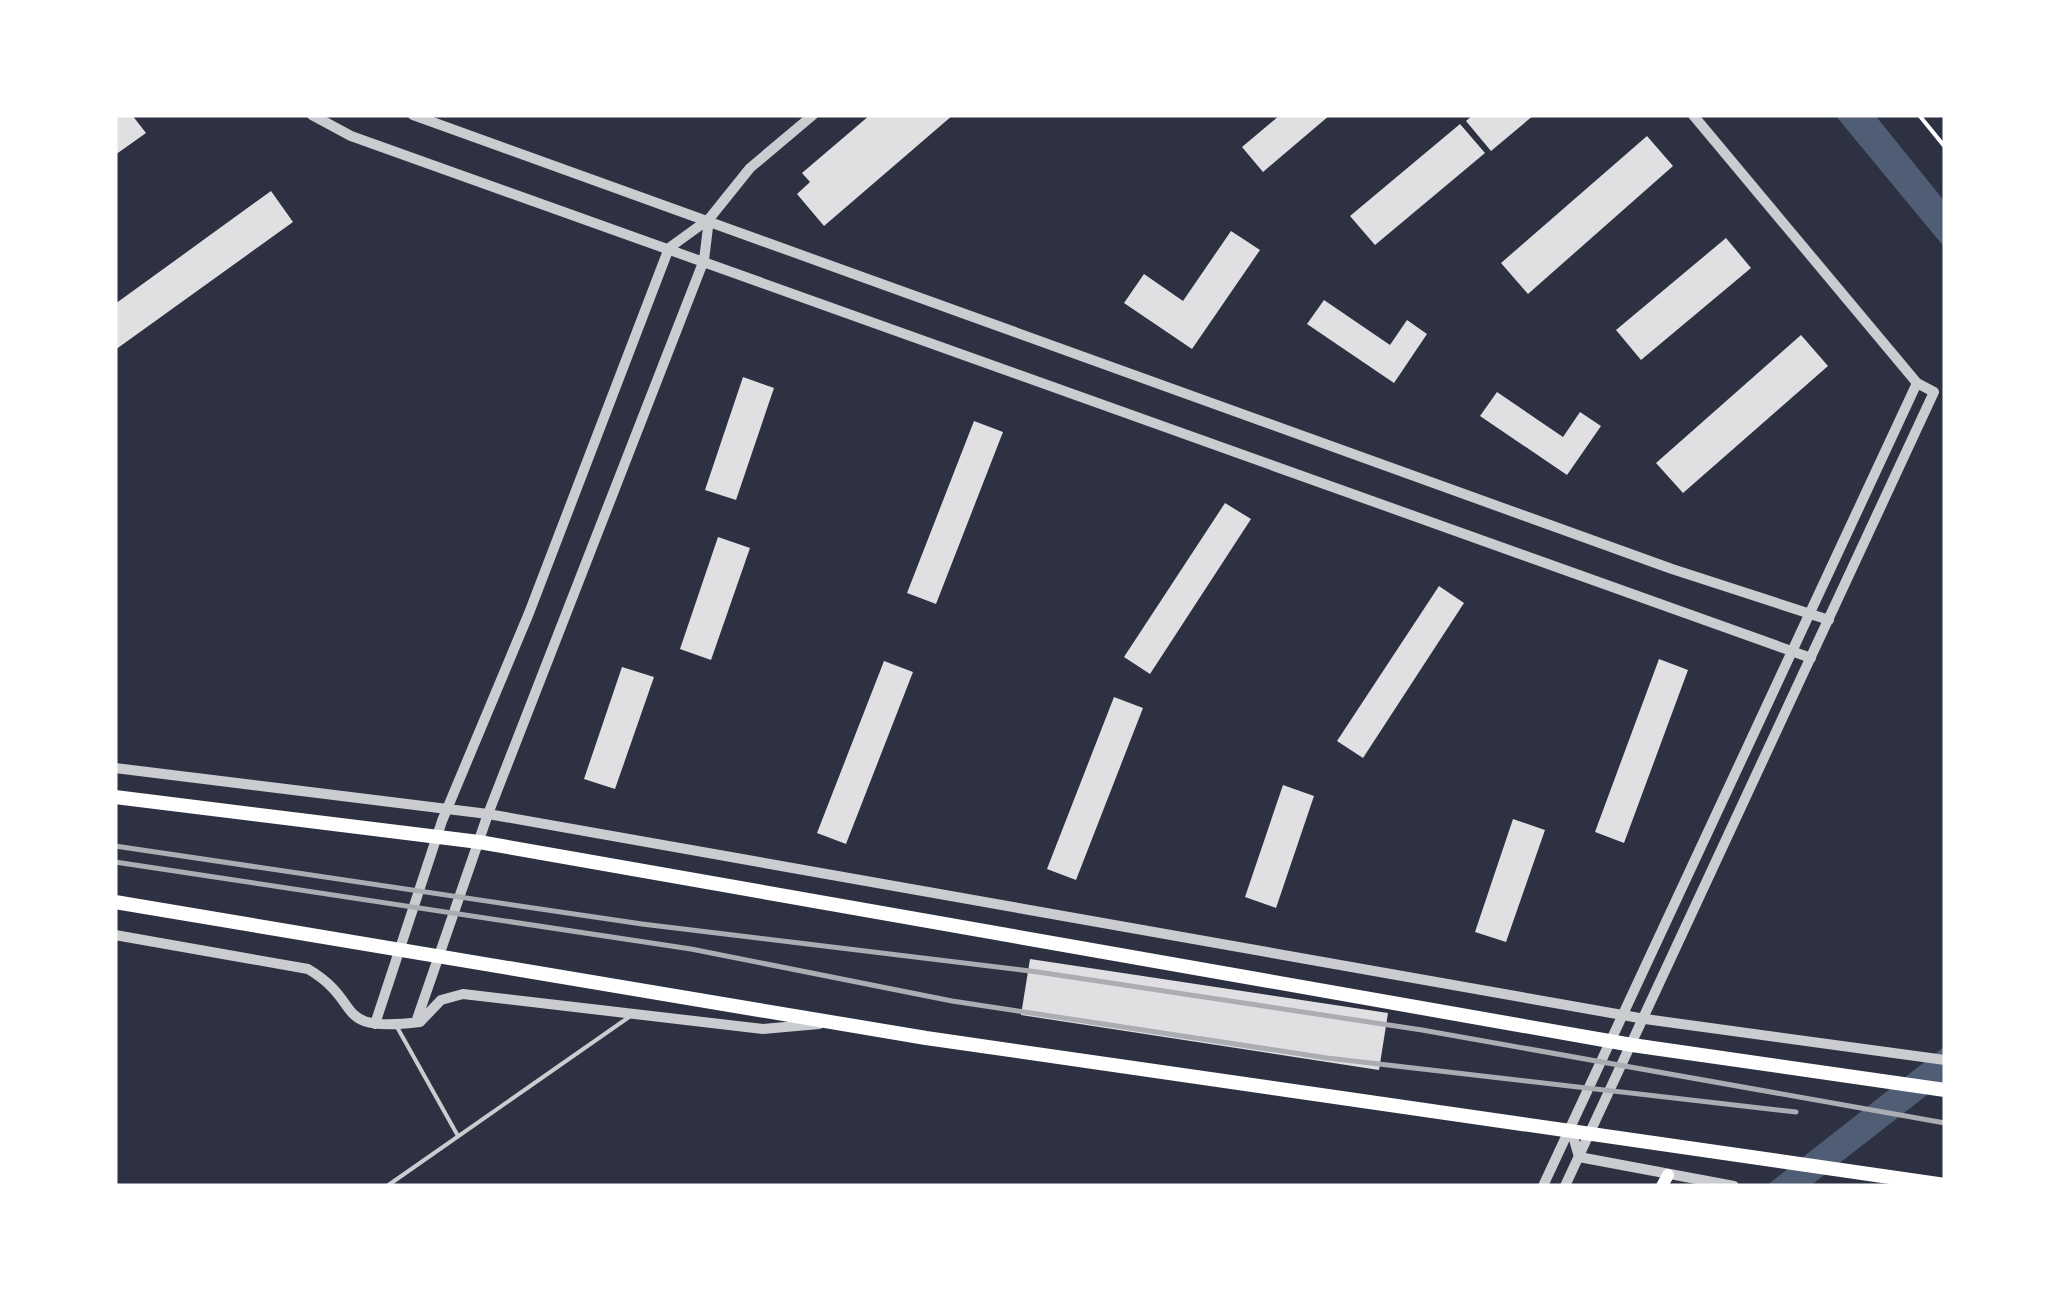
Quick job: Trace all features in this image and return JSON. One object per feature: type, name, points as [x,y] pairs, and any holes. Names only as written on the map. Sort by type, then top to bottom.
[{"type":"highway","points":[[115,797],[479,842],[1632,1045],[1945,1090]]},
{"type":"highway","points":[[115,902],[838,1022],[1945,1184]]},
{"type":"street","points":[[312,115],[351,136],[1811,658]]},
{"type":"street","points":[[413,115],[1672,569],[1828,620]]},
{"type":"street","points":[[374,1024],[447,808],[529,612],[668,248],[708,220],[750,168],[813,115]]},
{"type":"street","points":[[1565,1186],[1594,1132],[1934,392],[1917,383],[1693,115]]},
{"type":"street","points":[[416,1022],[488,814],[704,260],[708,220]]},
{"type":"street","points":[[1543,1186],[1917,383]]},
{"type":"street","points":[[115,768],[488,814],[1646,1020],[1945,1060]]},
{"type":"street","points":[[115,935],[308,969],[332,988],[356,1020],[374,1024],[416,1022],[441,1000],[463,994],[763,1030],[838,1022]]},
{"type":"street","points":[[1571,1128],[1579,1157]]},
{"type":"street","points":[[1579,1157],[1665,1181],[1734,1186]]},
{"type":"lane","points":[[386,1186],[631,1016]]},
{"type":"lane","points":[[396,1023],[406,1048],[458,1136]]},
{"type":"path","points":[[1919,115],[1945,147]]},
{"type":"water","points":[[1835,115],[1875,115],[1945,202],[1945,248]]},
{"type":"water","points":[[1945,1046],[1945,1081],[1810,1186],[1766,1186]]},
{"type":"building","points":[[115,115],[132,115],[146,133],[115,155]]},
{"type":"building","points":[[870,115],[953,115],[824,226],[797,194],[810,182],[802,173]]},
{"type":"building","points":[[1280,115],[1330,115],[1263,172],[1242,147]]},
{"type":"building","points":[[1473,115],[1534,115],[1491,151],[1466,121]]},
{"type":"building","points":[[1460,124],[1485,153],[1375,245],[1350,216]]},
{"type":"building","points":[[1647,136],[1673,166],[1528,294],[1501,263]]},
{"type":"building","points":[[271,191],[293,222],[115,350],[115,304]]},
{"type":"building","points":[[1231,231],[1260,250],[1192,349],[1124,303],[1144,274],[1183,301]]},
{"type":"building","points":[[1726,238],[1751,268],[1641,360],[1616,330]]},
{"type":"building","points":[[1324,300],[1390,345],[1407,320],[1427,334],[1394,383],[1307,324]]},
{"type":"building","points":[[1801,335],[1828,366],[1683,493],[1656,463]]},
{"type":"building","points":[[743,377],[774,388],[736,500],[705,490]]},
{"type":"building","points":[[1497,392],[1563,437],[1580,412],[1601,426],[1567,475],[1480,416]]},
{"type":"building","points":[[974,421],[1003,432],[936,604],[907,593]]},
{"type":"building","points":[[1225,503],[1251,519],[1150,674],[1124,657]]},
{"type":"building","points":[[718,537],[750,548],[711,660],[680,649]]},
{"type":"building","points":[[1439,586],[1464,603],[1363,758],[1337,741]]},
{"type":"building","points":[[1659,659],[1688,670],[1624,843],[1595,832]]},
{"type":"building","points":[[884,661],[913,672],[846,844],[817,833]]},
{"type":"building","points":[[622,667],[654,677],[615,789],[584,779]]},
{"type":"building","points":[[1114,697],[1143,708],[1076,880],[1047,869]]},
{"type":"building","points":[[1283,785],[1314,796],[1276,908],[1245,897]]},
{"type":"building","points":[[1513,819],[1545,830],[1506,942],[1475,932]]},
{"type":"building","points":[[1030,959],[1388,1013],[1379,1070],[1021,1015]]},
{"type":"railway","points":[[115,846],[642,924],[1038,972],[1422,1030],[1945,1123]]},
{"type":"railway","points":[[115,862],[691,949],[952,1001],[1327,1058],[1796,1112]]}]
